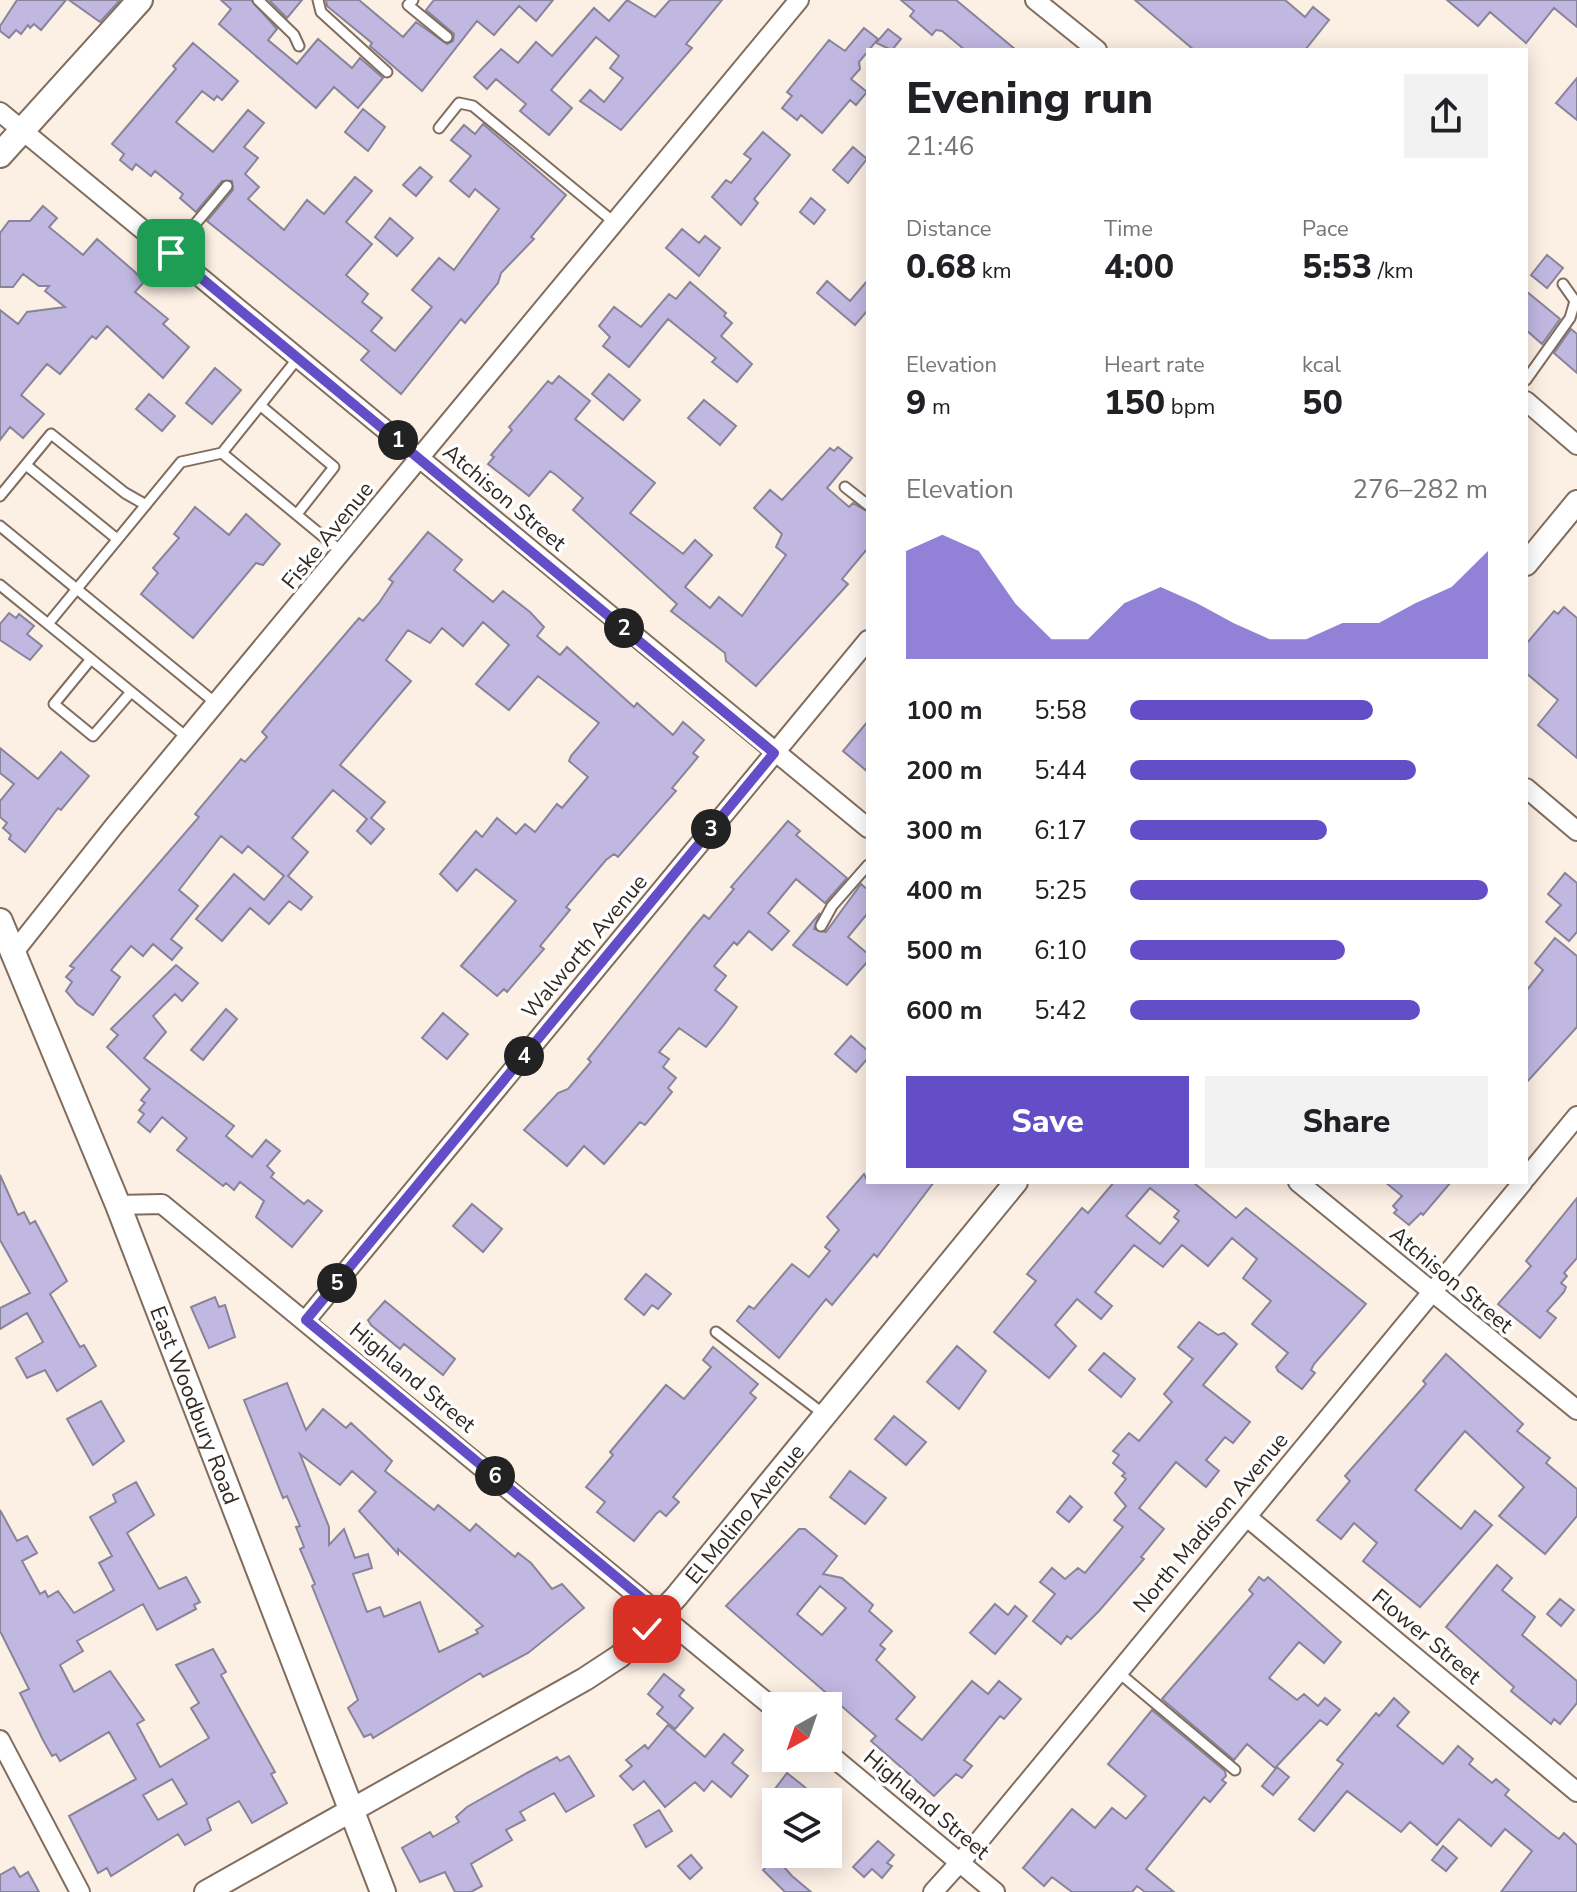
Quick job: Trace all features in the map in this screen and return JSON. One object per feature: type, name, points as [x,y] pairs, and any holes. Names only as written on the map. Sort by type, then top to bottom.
[{"type":"main road","points":[[0,155],[140,0]]},
{"type":"main road","name":"East Woodbury Road","points":[[0,921],[118,1205],[383,1892]]},
{"type":"street","name":"Fiske Avenue","points":[[14,952],[799,0]]},
{"type":"street","points":[[1035,0],[1095,48]]},
{"type":"street","name":"Atchison Street","points":[[0,112],[866,826]]},
{"type":"street","points":[[1528,403],[1577,445]]},
{"type":"street","points":[[1528,562],[1577,502]]},
{"type":"street","name":"Walworth Avenue","points":[[306,1320],[866,642]]},
{"type":"street","points":[[1528,790],[1577,831]]},
{"type":"street","name":"North Madison Avenue","points":[[1528,1175],[1577,1116]]},
{"type":"street","name":"El Molino Avenue","points":[[206,1892],[585,1679],[620,1656],[661,1614],[1014,1184]]},
{"type":"street","name":"Atchison Street","points":[[1300,1184],[1431,1294],[1577,1410]]},
{"type":"street","name":"North Madison Avenue","points":[[933,1892],[1521,1184]]},
{"type":"street","name":"Highland Street","points":[[118,1205],[162,1204],[762,1698]]},
{"type":"street","name":"Flower Street","points":[[1247,1517],[1577,1792]]},
{"type":"street","points":[[0,1740],[80,1892]]},
{"type":"street","name":"Highland Street","points":[[842,1765],[995,1892]]},
{"type":"lane","points":[[258,0],[287,27],[299,46]]},
{"type":"lane","points":[[318,0],[321,12],[387,72]]},
{"type":"lane","points":[[413,0],[408,5],[447,37]]},
{"type":"lane","points":[[439,128],[459,103],[473,106],[615,223]]},
{"type":"lane","points":[[171,253],[227,186]]},
{"type":"lane","points":[[1528,377],[1570,318],[1575,301],[1563,284]]},
{"type":"lane","points":[[48,624],[181,462],[222,453],[298,358]]},
{"type":"lane","points":[[261,406],[334,467],[297,514]]},
{"type":"lane","points":[[0,496],[51,434],[125,493],[146,505]]},
{"type":"lane","points":[[222,453],[343,553]]},
{"type":"lane","points":[[26,465],[117,539]]},
{"type":"lane","points":[[845,487],[866,503]]},
{"type":"lane","points":[[0,526],[218,705]]},
{"type":"lane","points":[[0,585],[189,739]]},
{"type":"lane","points":[[91,659],[54,704],[93,736],[131,692]]},
{"type":"lane","points":[[821,926],[832,906],[866,867]]},
{"type":"lane","points":[[716,1332],[825,1415]]},
{"type":"lane","points":[[1117,1671],[1235,1770]]},
{"type":"building","points":[[17,0],[66,0],[41,30],[34,24],[30,28],[28,25],[21,34],[16,30],[9,38],[0,31],[0,26]]},
{"type":"building","points":[[69,0],[120,0],[100,22]]},
{"type":"building","points":[[221,0],[251,0],[277,29],[268,40],[297,64],[318,39],[352,68],[360,58],[383,78],[358,108],[334,87],[316,108],[219,24],[231,9]]},
{"type":"building","points":[[269,0],[302,0],[287,18]]},
{"type":"building","points":[[326,0],[359,0],[403,37],[416,22],[447,44],[453,41],[454,34],[426,10],[434,0],[553,0],[536,21],[519,6],[494,35],[477,21],[422,91],[370,46],[372,43],[327,6]]},
{"type":"building","points":[[627,0],[655,17],[670,0],[722,0],[686,44],[692,48],[621,130],[580,101],[590,90],[604,102],[623,78],[610,68],[619,56],[596,37],[551,90],[572,108],[549,135],[520,111],[526,104],[496,79],[487,89],[474,77],[501,49],[518,63],[536,42],[552,56],[594,8],[609,21]]},
{"type":"building","points":[[901,0],[956,0],[1014,48],[963,48],[942,31],[936,30],[932,35],[910,16],[914,11]]},
{"type":"building","points":[[1135,0],[1285,0],[1305,17],[1313,7],[1329,20],[1307,48],[1192,48]]},
{"type":"building","points":[[1447,0],[1577,0],[1577,27],[1554,8],[1526,43],[1490,12],[1478,26]]},
{"type":"building","points":[[864,28],[878,39],[871,48],[866,48],[866,54],[859,62],[860,69],[851,79],[866,93],[856,105],[850,100],[822,133],[801,115],[797,120],[782,108],[792,96],[787,92],[829,40],[845,51]]},
{"type":"building","points":[[888,29],[901,39],[894,48],[876,43]]},
{"type":"building","points":[[193,43],[238,81],[222,100],[217,96],[214,100],[202,91],[176,122],[213,152],[248,110],[264,123],[244,147],[258,158],[245,174],[259,187],[248,199],[284,230],[307,200],[324,214],[355,177],[372,191],[346,222],[372,244],[346,275],[368,294],[362,302],[382,318],[371,331],[395,351],[432,307],[412,290],[439,258],[454,270],[499,209],[475,189],[469,197],[450,181],[471,156],[451,140],[464,125],[475,134],[483,124],[566,195],[531,237],[534,239],[501,273],[498,283],[465,323],[461,319],[401,394],[361,360],[369,351],[207,221],[233,190],[232,181],[222,181],[196,212],[180,198],[183,194],[155,171],[151,176],[136,164],[132,170],[120,160],[124,154],[112,144],[176,69],[173,66]]},
{"type":"building","points":[[1577,78],[1577,120],[1556,103]]},
{"type":"building","points":[[363,109],[385,127],[368,151],[345,132]]},
{"type":"building","points":[[763,132],[790,155],[754,199],[758,203],[741,225],[712,197],[726,180],[731,183],[751,159],[744,154]]},
{"type":"building","points":[[853,147],[866,158],[848,183],[833,170]]},
{"type":"building","points":[[420,167],[432,177],[416,196],[403,185]]},
{"type":"building","points":[[811,198],[825,210],[814,224],[800,212]]},
{"type":"building","points":[[43,206],[57,218],[49,227],[83,255],[97,239],[135,272],[144,282],[135,292],[168,319],[163,324],[189,347],[163,378],[107,326],[96,339],[92,336],[60,374],[47,364],[21,395],[44,414],[23,438],[10,427],[0,440],[0,310],[18,324],[27,312],[65,307],[45,291],[49,286],[39,286],[23,274],[13,287],[0,287],[0,233],[9,221],[30,221]]},
{"type":"building","points":[[390,218],[413,238],[397,256],[375,237]]},
{"type":"building","points":[[682,229],[699,243],[705,236],[720,248],[699,276],[666,248]]},
{"type":"building","points":[[1547,255],[1563,268],[1547,288],[1531,275]]},
{"type":"building","points":[[827,281],[850,301],[866,282],[866,312],[855,325],[817,293]]},
{"type":"building","points":[[690,282],[726,313],[724,316],[732,323],[721,336],[752,364],[737,382],[712,362],[716,358],[668,319],[629,367],[603,346],[610,337],[599,326],[614,307],[641,327],[669,294],[676,299]]},
{"type":"building","points":[[1528,293],[1560,319],[1542,344],[1528,332]]},
{"type":"building","points":[[1571,329],[1577,334],[1577,373],[1554,353]]},
{"type":"building","points":[[215,368],[241,390],[212,424],[186,403]]},
{"type":"building","points":[[609,374],[640,400],[623,420],[592,394]]},
{"type":"building","points":[[559,376],[590,401],[575,419],[655,483],[630,513],[683,554],[695,540],[712,555],[685,587],[710,608],[719,597],[742,616],[786,555],[776,547],[782,534],[754,508],[770,490],[782,500],[830,448],[834,451],[838,447],[852,458],[827,488],[849,507],[853,503],[866,511],[866,550],[842,579],[848,584],[756,686],[726,661],[725,653],[671,611],[677,604],[573,510],[583,498],[556,475],[550,471],[529,496],[488,464],[494,457],[491,455],[512,430],[509,427],[548,381],[552,384]]},
{"type":"building","points":[[149,394],[175,416],[162,431],[136,409]]},
{"type":"building","points":[[704,400],[736,426],[720,445],[688,418]]},
{"type":"building","points":[[195,507],[229,535],[246,514],[280,544],[263,565],[256,563],[193,638],[141,594],[158,573],[153,568],[179,538],[174,534]]},
{"type":"building","points":[[428,532],[462,560],[454,570],[493,602],[503,591],[530,612],[544,627],[537,636],[560,655],[567,647],[634,707],[637,703],[673,735],[683,722],[704,740],[693,753],[698,757],[672,788],[676,791],[618,857],[614,854],[606,860],[566,907],[570,910],[540,946],[544,949],[507,992],[504,989],[497,996],[461,966],[516,901],[476,869],[457,891],[440,874],[476,831],[482,837],[497,818],[516,834],[525,824],[535,832],[557,804],[562,808],[588,777],[569,761],[571,756],[599,723],[538,676],[509,710],[476,684],[509,645],[483,622],[463,646],[442,628],[430,643],[408,630],[386,660],[411,681],[340,765],[385,802],[371,818],[384,829],[371,844],[357,831],[367,819],[333,790],[292,838],[308,852],[288,876],[312,897],[301,910],[289,901],[269,924],[250,908],[222,941],[196,919],[234,874],[264,900],[284,876],[248,846],[242,853],[221,836],[179,890],[198,906],[171,939],[182,948],[172,960],[153,944],[143,956],[131,946],[111,970],[120,977],[93,1015],[77,1004],[66,991],[72,982],[66,977],[74,968],[70,966],[199,817],[195,814],[241,759],[245,762],[267,737],[262,732],[271,721],[359,618],[363,621],[379,603],[393,582],[389,579]]},
{"type":"building","points":[[1564,607],[1577,618],[1577,758],[1538,725],[1558,700],[1528,675],[1528,642],[1554,611],[1558,614]]},
{"type":"building","points":[[9,613],[16,618],[19,614],[34,626],[27,634],[42,646],[30,660],[0,640],[0,624]]},
{"type":"building","points":[[866,723],[866,770],[843,751]]},
{"type":"building","points":[[0,748],[38,779],[61,752],[89,776],[61,810],[58,808],[25,852],[9,839],[11,835],[3,828],[7,823],[0,817],[0,801],[14,784],[0,773]]},
{"type":"building","points":[[788,821],[800,831],[796,835],[847,878],[825,903],[796,879],[768,913],[789,931],[772,950],[749,931],[737,945],[734,942],[714,966],[726,976],[715,990],[737,1007],[723,1026],[706,1047],[679,1028],[659,1052],[669,1059],[663,1067],[676,1078],[668,1088],[672,1092],[645,1125],[640,1122],[604,1164],[584,1146],[567,1166],[524,1130],[558,1093],[568,1089],[591,1062],[588,1059],[693,928],[704,915],[709,919],[734,889],[731,887]]},
{"type":"building","points":[[1565,873],[1577,883],[1577,932],[1569,941],[1546,922],[1561,905],[1548,894]]},
{"type":"building","points":[[861,884],[866,888],[866,915],[848,937],[866,952],[866,963],[847,985],[793,945],[820,913],[814,929],[826,932]]},
{"type":"building","points":[[1555,938],[1577,956],[1577,1027],[1528,1081],[1528,989],[1543,970],[1535,963]]},
{"type":"building","points":[[176,965],[198,983],[182,1001],[175,994],[153,1016],[166,1032],[144,1058],[234,1126],[226,1136],[252,1157],[266,1140],[280,1151],[267,1166],[274,1173],[271,1177],[304,1204],[308,1200],[322,1211],[292,1247],[256,1217],[264,1201],[240,1182],[234,1190],[226,1183],[223,1186],[177,1150],[187,1138],[162,1117],[150,1132],[138,1122],[144,1114],[139,1110],[145,1103],[141,1100],[150,1089],[107,1047],[118,1035],[111,1029]]},
{"type":"building","points":[[226,1009],[237,1019],[203,1060],[191,1050]]},
{"type":"building","points":[[443,1013],[468,1034],[447,1059],[422,1038]]},
{"type":"building","points":[[851,1036],[866,1049],[866,1060],[856,1072],[835,1054]]},
{"type":"building","points":[[864,1174],[866,1184],[932,1184],[877,1257],[874,1254],[832,1305],[826,1299],[779,1358],[737,1321],[749,1306],[754,1309],[792,1264],[809,1277],[830,1251],[825,1247],[839,1230],[827,1217]]},
{"type":"building","points":[[0,1175],[18,1215],[24,1212],[30,1224],[35,1221],[67,1281],[50,1294],[80,1347],[84,1345],[96,1366],[57,1391],[45,1370],[27,1378],[16,1358],[43,1342],[27,1313],[0,1329],[0,1308],[30,1293],[0,1240]]},
{"type":"building","points":[[1112,1184],[1195,1184],[1236,1218],[1246,1208],[1366,1304],[1314,1364],[1311,1370],[1315,1373],[1302,1389],[1276,1367],[1288,1353],[1252,1324],[1271,1301],[1243,1278],[1257,1259],[1232,1238],[1208,1266],[1182,1245],[1163,1267],[1134,1245],[1095,1292],[1112,1306],[1101,1319],[1077,1299],[1055,1325],[1076,1346],[1049,1378],[994,1332],[1036,1281],[1027,1274],[1082,1208],[1088,1213]],"holes":[[[1150,1188],[1179,1211],[1174,1217],[1179,1221],[1160,1244],[1126,1216]]]},
{"type":"building","points":[[1387,1184],[1449,1184],[1423,1215],[1421,1213],[1409,1225],[1394,1213],[1397,1210],[1393,1206],[1402,1196]]},
{"type":"building","points":[[1577,1198],[1577,1258],[1564,1273],[1567,1276],[1561,1283],[1566,1287],[1564,1292],[1547,1311],[1556,1318],[1540,1338],[1498,1304],[1531,1266],[1526,1261]]},
{"type":"building","points":[[472,1204],[502,1229],[483,1252],[453,1226]]},
{"type":"building","points":[[646,1274],[671,1294],[658,1309],[652,1305],[644,1315],[625,1299]]},
{"type":"building","points":[[215,1297],[219,1307],[225,1305],[235,1337],[209,1348],[191,1307]]},
{"type":"building","points":[[385,1301],[455,1359],[443,1375],[404,1344],[400,1349],[371,1325],[368,1320]]},
{"type":"building","points":[[1199,1322],[1218,1335],[1224,1333],[1237,1344],[1203,1385],[1250,1422],[1233,1443],[1225,1437],[1206,1460],[1219,1471],[1206,1487],[1176,1462],[1139,1508],[1164,1529],[1141,1557],[1144,1559],[1099,1611],[1071,1639],[1067,1636],[1061,1644],[1033,1621],[1055,1594],[1040,1582],[1052,1568],[1065,1579],[1078,1568],[1085,1573],[1123,1527],[1114,1520],[1126,1506],[1115,1493],[1126,1479],[1122,1476],[1125,1473],[1113,1463],[1119,1455],[1113,1451],[1129,1433],[1139,1441],[1172,1402],[1164,1394],[1193,1359],[1178,1347]]},
{"type":"building","points":[[957,1346],[986,1371],[959,1409],[927,1382]]},
{"type":"building","points":[[713,1347],[758,1384],[750,1393],[756,1398],[673,1497],[679,1502],[666,1516],[660,1511],[656,1514],[634,1541],[597,1512],[605,1502],[586,1487],[613,1455],[610,1452],[666,1385],[684,1399],[711,1367],[703,1360]]},
{"type":"building","points":[[1104,1353],[1135,1379],[1121,1397],[1089,1370]]},
{"type":"building","points":[[1446,1354],[1523,1424],[1517,1431],[1550,1458],[1546,1463],[1577,1489],[1577,1516],[1545,1554],[1499,1516],[1524,1487],[1465,1431],[1415,1490],[1461,1529],[1475,1511],[1492,1525],[1420,1607],[1363,1561],[1377,1543],[1354,1523],[1341,1539],[1317,1520],[1350,1481],[1345,1476],[1426,1384],[1423,1381]]},
{"type":"building","points":[[287,1383],[306,1430],[323,1409],[346,1428],[351,1423],[392,1461],[385,1471],[434,1510],[438,1505],[470,1531],[476,1524],[515,1557],[518,1553],[531,1563],[552,1589],[562,1584],[584,1608],[528,1653],[483,1677],[480,1673],[373,1738],[371,1734],[364,1737],[348,1708],[358,1700],[312,1586],[315,1584],[300,1549],[304,1547],[296,1527],[300,1526],[287,1496],[283,1498],[244,1400]],"holes":[[[300,1454],[340,1485],[352,1471],[376,1492],[359,1511],[398,1554],[398,1549],[483,1626],[476,1630],[478,1633],[439,1652],[420,1602],[384,1617],[380,1607],[367,1612],[353,1574],[372,1568],[368,1554],[355,1558],[344,1529],[329,1545],[329,1527]]]},
{"type":"building","points":[[101,1401],[124,1441],[93,1465],[67,1419]]},
{"type":"building","points":[[894,1416],[926,1442],[906,1465],[875,1439]]},
{"type":"building","points":[[850,1471],[886,1498],[865,1524],[830,1497]]},
{"type":"building","points":[[136,1482],[154,1515],[127,1533],[159,1589],[186,1577],[200,1602],[194,1605],[196,1609],[157,1630],[143,1604],[77,1641],[83,1651],[60,1665],[74,1692],[110,1671],[144,1720],[137,1724],[160,1767],[209,1738],[191,1708],[199,1703],[176,1665],[213,1649],[226,1672],[221,1675],[275,1772],[271,1774],[287,1803],[252,1823],[239,1801],[207,1819],[211,1830],[185,1845],[178,1834],[111,1876],[107,1868],[98,1873],[69,1816],[136,1779],[109,1732],[60,1761],[56,1754],[52,1756],[43,1740],[20,1693],[29,1689],[0,1631],[0,1510],[17,1541],[27,1536],[37,1553],[22,1561],[40,1594],[45,1591],[48,1597],[58,1591],[74,1613],[114,1590],[99,1563],[112,1556],[90,1517],[116,1502],[113,1495]],"holes":[[[172,1779],[187,1804],[158,1820],[143,1795]]]},
{"type":"building","points":[[1070,1496],[1082,1507],[1069,1522],[1057,1512]]},
{"type":"building","points":[[799,1529],[805,1529],[837,1556],[823,1574],[842,1578],[873,1605],[869,1611],[892,1631],[880,1645],[885,1649],[876,1660],[915,1697],[896,1719],[922,1740],[972,1681],[988,1694],[999,1681],[1021,1699],[1004,1719],[1000,1716],[964,1760],[972,1766],[962,1778],[956,1774],[934,1796],[871,1741],[876,1736],[842,1707],[842,1692],[825,1692],[726,1606]],"holes":[[[820,1586],[846,1608],[822,1635],[797,1614]]]},
{"type":"building","points":[[1497,1565],[1512,1578],[1502,1590],[1535,1617],[1522,1635],[1577,1681],[1577,1703],[1560,1724],[1554,1719],[1551,1724],[1511,1691],[1514,1687],[1446,1627]]},
{"type":"building","points":[[1259,1577],[1264,1581],[1268,1577],[1341,1642],[1324,1663],[1299,1642],[1269,1678],[1297,1700],[1304,1694],[1318,1706],[1325,1698],[1340,1710],[1327,1725],[1320,1720],[1275,1768],[1247,1744],[1234,1760],[1162,1699],[1253,1594],[1249,1590]]},
{"type":"building","points":[[1560,1599],[1574,1610],[1561,1626],[1547,1614]]},
{"type":"building","points":[[995,1604],[1008,1615],[1015,1606],[1027,1616],[995,1654],[970,1633]]},
{"type":"building","points":[[664,1674],[684,1690],[679,1696],[693,1708],[675,1729],[657,1714],[663,1707],[648,1694]]},
{"type":"building","points":[[1394,1698],[1409,1712],[1397,1726],[1443,1764],[1458,1746],[1473,1759],[1469,1764],[1492,1783],[1496,1779],[1509,1790],[1505,1795],[1559,1839],[1564,1833],[1577,1845],[1577,1892],[1501,1892],[1532,1851],[1505,1829],[1491,1846],[1459,1819],[1437,1845],[1410,1822],[1401,1832],[1347,1791],[1314,1831],[1299,1819],[1343,1764],[1337,1760],[1376,1713],[1379,1716]]},
{"type":"building","points":[[1152,1710],[1225,1771],[1226,1776],[1222,1780],[1226,1783],[1210,1802],[1204,1797],[1146,1869],[1174,1892],[1145,1892],[1137,1886],[1132,1892],[1072,1892],[1052,1877],[1044,1886],[1023,1868],[1072,1809],[1095,1828],[1112,1808],[1126,1819],[1146,1796],[1108,1764]]},
{"type":"building","points":[[668,1725],[705,1757],[724,1734],[743,1750],[732,1763],[748,1776],[731,1797],[712,1781],[704,1791],[695,1782],[665,1807],[644,1781],[633,1790],[620,1776],[632,1766],[626,1760],[645,1745],[648,1749]]},
{"type":"building","points":[[569,1756],[594,1796],[566,1812],[554,1793],[520,1812],[525,1820],[506,1830],[512,1840],[471,1864],[482,1886],[471,1892],[455,1892],[445,1872],[420,1882],[402,1848],[430,1832],[433,1837],[459,1822],[456,1817],[467,1807],[527,1773],[557,1757],[560,1761]]},
{"type":"building","points":[[1277,1767],[1289,1777],[1273,1795],[1262,1786]]},
{"type":"building","points":[[787,1773],[806,1788],[776,1788]]},
{"type":"building","points":[[659,1810],[672,1831],[646,1847],[634,1825]]},
{"type":"building","points":[[878,1841],[894,1855],[887,1863],[892,1866],[882,1878],[872,1869],[864,1877],[853,1867]]},
{"type":"building","points":[[1443,1846],[1457,1858],[1446,1871],[1432,1860]]},
{"type":"building","points":[[691,1855],[702,1868],[690,1879],[678,1866]]},
{"type":"building","points":[[14,1867],[20,1877],[28,1872],[39,1892],[0,1892],[0,1875]]},
{"type":"building","points":[[785,1868],[811,1892],[785,1892],[763,1870]]},
{"type":"route","points":[[171,253],[774,753],[306,1320],[661,1614],[647,1629]]}]
